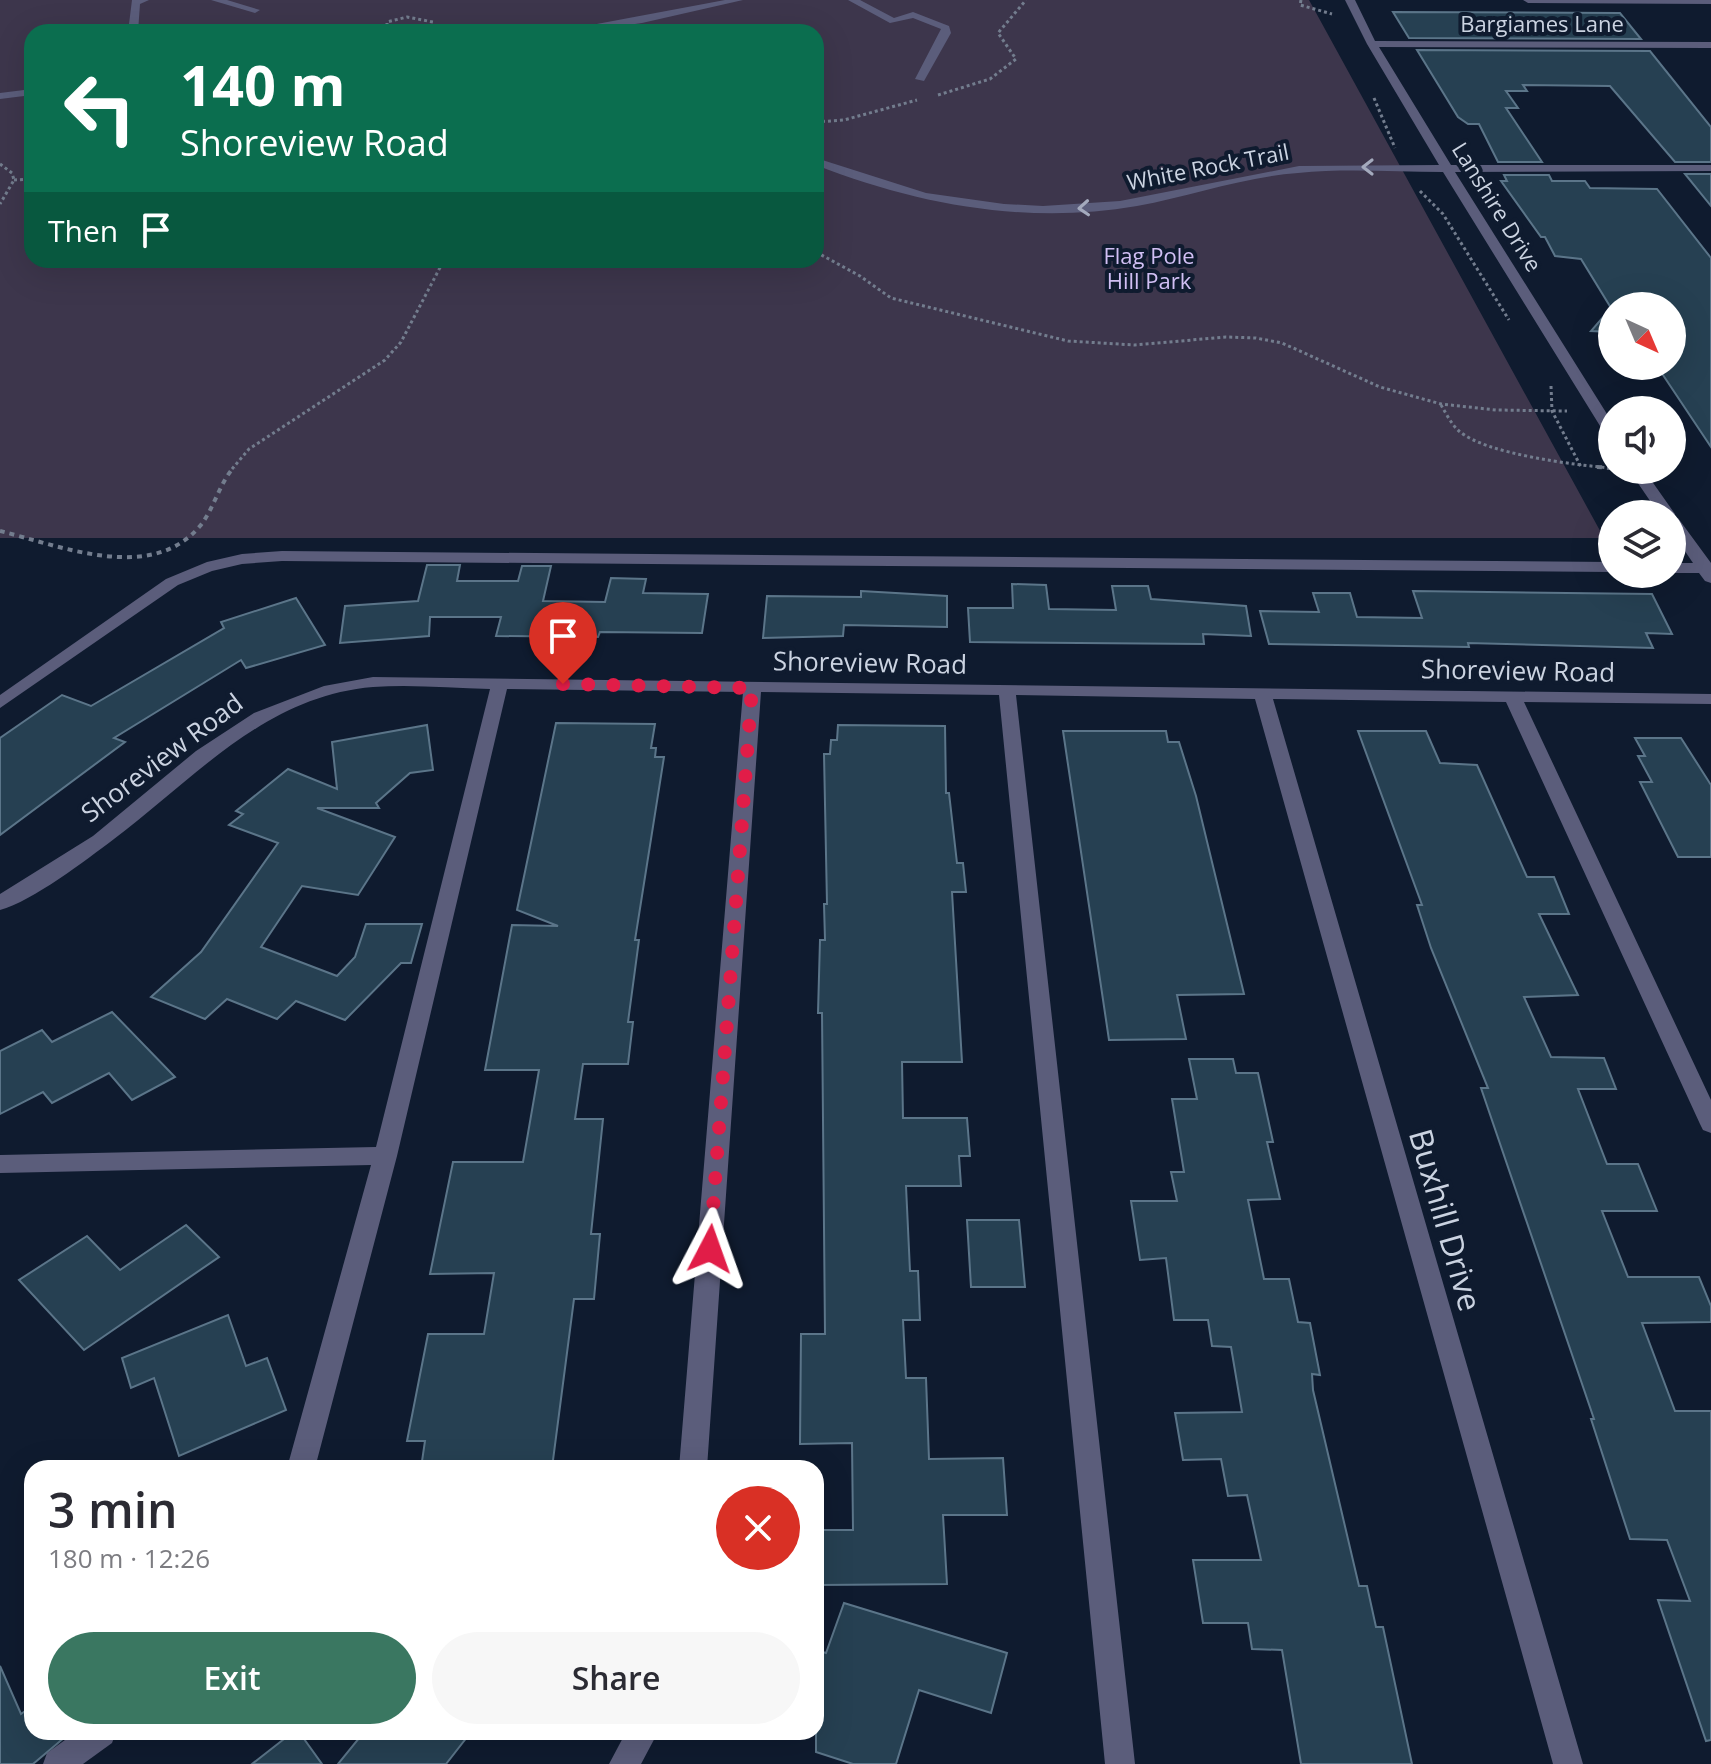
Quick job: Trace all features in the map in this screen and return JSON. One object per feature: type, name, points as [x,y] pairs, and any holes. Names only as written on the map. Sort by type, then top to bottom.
[{"type":"street","points":[[134,24],[135,2],[144,0]]},
{"type":"street","points":[[216,0],[255,10]]},
{"type":"street","points":[[618,24],[738,0]]},
{"type":"street","points":[[853,0],[893,21],[913,15],[946,28],[920,79]]},
{"type":"street","name":"Lanshire Drive","points":[[1350,0],[1372,44],[1598,414]]},
{"type":"street","points":[[1528,0],[1711,1]]},
{"type":"street","name":"Bargiames Lane","points":[[1372,44],[1711,45]]},
{"type":"street","points":[[0,96],[24,93]]},
{"type":"street","name":"White Rock Trail","points":[[824,164],[873,182],[926,194],[1045,210],[1117,206],[1153,200],[1236,178],[1299,169],[1711,168]]},
{"type":"street","points":[[1686,540],[1709,571]]},
{"type":"street","points":[[0,703],[172,582],[207,567],[242,559],[298,556],[1598,567]]},
{"type":"street","points":[[1686,569],[1709,571]]},
{"type":"street","name":"Shoreview Road","points":[[0,903],[110,832],[222,739],[257,716],[296,698],[332,687],[373,682],[1711,699]]},
{"type":"street","points":[[303,1460],[385,1156],[500,682]]},
{"type":"street","points":[[694,1460],[752,688]]},
{"type":"street","points":[[1007,690],[1120,1764]]},
{"type":"street","name":"Buxhill Drive","points":[[1262,693],[1568,1764]]},
{"type":"street","points":[[1513,698],[1711,1124]]},
{"type":"street","points":[[0,1164],[385,1156]]},
{"type":"street","points":[[58,1764],[90,1740]]},
{"type":"street","points":[[624,1764],[638,1740]]},
{"type":"path","points":[[1301,0],[1300,5],[1306,9],[1334,15],[1331,7]]},
{"type":"path","points":[[386,24],[416,17],[433,24]]},
{"type":"path","points":[[1371,92],[1408,177],[1443,214],[1485,287],[1511,323]]},
{"type":"path","points":[[0,164],[12,173],[14,180],[0,204]]},
{"type":"path","points":[[14,180],[24,179]]},
{"type":"path","points":[[824,256],[891,298],[1068,341],[1135,345],[1226,337],[1256,338],[1282,343],[1380,387],[1441,404],[1496,410],[1596,411]]},
{"type":"path","points":[[0,531],[107,557],[142,556],[175,548],[201,525],[225,477],[249,449],[385,360],[401,342],[440,268]]},
{"type":"path","points":[[1549,380],[1552,411],[1581,467]]},
{"type":"path","points":[[1441,404],[1460,434],[1518,453],[1581,467],[1598,468]]},
{"type":"green space","name":"Flag Pole Hill Park","points":[[0,0],[1309,0],[1598,527],[1598,538],[0,538]]},
{"type":"building","points":[[1393,12],[1620,13],[1641,39],[1409,38]]},
{"type":"building","points":[[1417,50],[1650,51],[1711,127],[1711,162],[1675,162],[1610,86],[1523,85],[1527,91],[1506,91],[1518,108],[1506,108],[1542,162],[1498,162],[1479,124],[1468,124],[1458,117]]},
{"type":"building","points":[[1685,174],[1711,174],[1711,206]]},
{"type":"building","points":[[1504,175],[1549,175],[1552,181],[1585,181],[1590,188],[1657,189],[1711,258],[1711,447],[1686,410],[1686,396],[1677,396],[1666,380],[1686,380],[1686,292],[1601,292],[1581,259],[1555,256],[1545,237],[1541,237],[1501,181],[1507,181]]},
{"type":"building","points":[[427,565],[460,565],[457,581],[518,581],[522,566],[551,566],[543,601],[605,602],[611,578],[646,579],[643,593],[708,594],[702,633],[600,632],[598,637],[496,636],[501,617],[430,617],[429,636],[340,643],[345,606],[418,601]]},
{"type":"building","points":[[1012,584],[1046,585],[1049,609],[1116,610],[1112,586],[1148,586],[1151,599],[1246,606],[1251,636],[1203,634],[1204,644],[970,642],[968,608],[1013,608]]},
{"type":"building","points":[[861,591],[947,596],[947,627],[844,625],[843,636],[763,638],[767,596],[861,597]]},
{"type":"building","points":[[1413,591],[1652,594],[1672,634],[1646,633],[1653,648],[1468,643],[1469,647],[1269,644],[1260,611],[1319,612],[1313,593],[1350,593],[1357,617],[1422,618]]},
{"type":"building","points":[[296,598],[325,645],[246,668],[241,660],[114,738],[125,742],[0,835],[0,738],[62,695],[91,706],[224,628],[221,622]]},
{"type":"building","points":[[556,723],[655,724],[651,748],[656,748],[655,757],[664,757],[635,940],[639,940],[628,1022],[633,1022],[628,1064],[583,1064],[575,1119],[603,1119],[591,1234],[600,1234],[594,1299],[574,1299],[553,1460],[422,1460],[425,1441],[407,1441],[428,1334],[484,1334],[494,1273],[430,1274],[453,1162],[523,1162],[539,1070],[485,1070],[512,925],[558,926],[517,910]]},
{"type":"building","points":[[427,725],[433,770],[410,773],[376,803],[379,808],[317,808],[395,837],[358,895],[302,886],[261,947],[337,976],[355,957],[366,924],[422,924],[411,963],[401,963],[345,1020],[296,1001],[277,1019],[227,999],[205,1019],[151,997],[201,952],[278,843],[229,825],[243,814],[236,811],[288,769],[337,789],[332,742]]},
{"type":"building","points":[[838,725],[945,726],[946,793],[949,793],[957,863],[963,863],[966,892],[952,892],[962,1062],[902,1062],[903,1118],[967,1118],[970,1156],[959,1156],[961,1186],[906,1186],[910,1271],[918,1271],[920,1320],[903,1320],[906,1378],[926,1378],[929,1459],[1003,1458],[1007,1515],[943,1515],[947,1584],[824,1585],[824,1530],[853,1530],[852,1443],[800,1444],[801,1334],[825,1334],[822,1013],[818,1013],[820,940],[825,940],[824,904],[827,904],[824,754],[830,754],[831,740],[837,740]]},
{"type":"building","points":[[1063,731],[1166,731],[1168,742],[1179,742],[1196,796],[1244,994],[1177,995],[1186,1039],[1109,1040]]},
{"type":"building","points":[[1358,731],[1426,731],[1440,763],[1477,765],[1527,877],[1554,877],[1569,914],[1539,914],[1578,995],[1524,997],[1551,1057],[1604,1058],[1616,1089],[1578,1089],[1607,1164],[1638,1164],[1657,1211],[1602,1211],[1628,1277],[1699,1277],[1711,1306],[1711,1322],[1642,1323],[1675,1411],[1711,1411],[1711,1740],[1706,1741],[1658,1600],[1690,1601],[1667,1540],[1630,1539],[1591,1419],[1594,1419],[1481,1088],[1488,1088],[1431,948],[1417,905],[1422,905]]},
{"type":"building","points":[[1635,738],[1681,738],[1711,785],[1711,857],[1678,857],[1640,782],[1652,782],[1638,756],[1645,756]]},
{"type":"building","points":[[112,1012],[175,1077],[132,1100],[109,1073],[52,1103],[43,1092],[0,1114],[0,1051],[42,1030],[52,1042]]},
{"type":"building","points":[[1189,1059],[1233,1059],[1236,1073],[1258,1073],[1273,1142],[1267,1142],[1280,1199],[1248,1200],[1264,1279],[1289,1279],[1298,1322],[1310,1323],[1320,1375],[1312,1374],[1313,1390],[1359,1586],[1367,1586],[1376,1627],[1383,1627],[1412,1764],[1301,1764],[1282,1650],[1252,1649],[1248,1623],[1203,1623],[1193,1560],[1261,1560],[1247,1495],[1228,1496],[1221,1459],[1183,1460],[1175,1413],[1242,1412],[1231,1347],[1212,1346],[1208,1320],[1174,1320],[1166,1258],[1140,1260],[1131,1201],[1177,1201],[1171,1172],[1184,1172],[1172,1099],[1197,1099]]},
{"type":"building","points":[[967,1220],[1019,1220],[1025,1287],[971,1287]]},
{"type":"building","points":[[186,1225],[219,1257],[84,1350],[19,1280],[87,1236],[120,1270]]},
{"type":"building","points":[[228,1315],[246,1366],[267,1358],[286,1410],[179,1456],[154,1378],[131,1388],[122,1358]]},
{"type":"building","points":[[844,1603],[1007,1653],[991,1713],[919,1690],[896,1764],[853,1764],[816,1752],[816,1740],[824,1740],[826,1653]]},
{"type":"building","points":[[0,1666],[21,1714],[24,1712],[24,1740],[62,1740],[33,1764],[0,1764]]},
{"type":"building","points":[[283,1740],[305,1740],[322,1764],[252,1764]]},
{"type":"building","points":[[358,1740],[465,1740],[446,1764],[338,1764]]},
{"type":"route","points":[[563,684],[752,688],[710,1249]]}]
